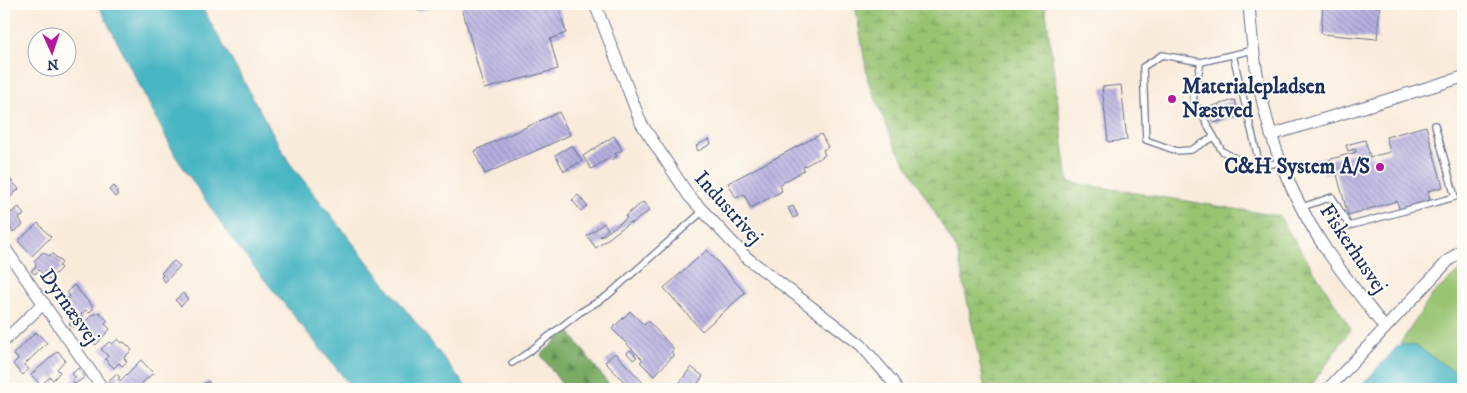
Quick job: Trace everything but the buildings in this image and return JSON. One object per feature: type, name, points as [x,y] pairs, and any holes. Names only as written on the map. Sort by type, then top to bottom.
[{"type":"street","name":"Industrivej","points":[[595,4],[642,123],[689,196],[746,257],[861,346],[880,366],[896,389]]},
{"type":"street","name":"Fiskerhusvej","points":[[1250,4],[1253,50],[1259,90],[1284,173],[1327,251],[1384,327]]},
{"type":"street","points":[[1271,134],[1463,77]]},
{"type":"street","name":"Dyrnæsvej","points":[[4,247],[103,389]]},
{"type":"street","points":[[1328,389],[1384,327],[1449,260],[1463,249]]},
{"type":"street","points":[[4,342],[44,303]]},
{"type":"lane","points":[[1214,137],[1191,150],[1177,151],[1146,140],[1143,67],[1162,55],[1201,62],[1253,50]]},
{"type":"lane","points":[[1233,55],[1260,166]]},
{"type":"lane","points":[[1201,62],[1193,99],[1222,151],[1253,168],[1281,162]]},
{"type":"lane","points":[[1302,207],[1332,197],[1349,226],[1455,197],[1435,125]]},
{"type":"lane","points":[[512,363],[580,313],[607,296],[703,211]]},
{"type":"green space","points":[[855,4],[1045,4],[1068,182],[1279,216],[1351,329],[1309,389],[985,389],[957,250],[893,142],[868,80]]},
{"type":"green space","points":[[1463,268],[1463,377],[1416,346],[1400,344],[1433,294]]},
{"type":"green space","points":[[568,330],[612,389],[565,389],[541,355]]},
{"type":"water","points":[[98,4],[200,4],[289,162],[468,389],[353,389],[234,242],[176,157]]},
{"type":"water","points":[[1400,344],[1416,346],[1463,377],[1463,389],[1358,389]]},
{"type":"place","name":"Materialepladsen Næstved","points":[[1172,99]]},
{"type":"place","name":"C&H System A/S","points":[[1380,167]]}]
